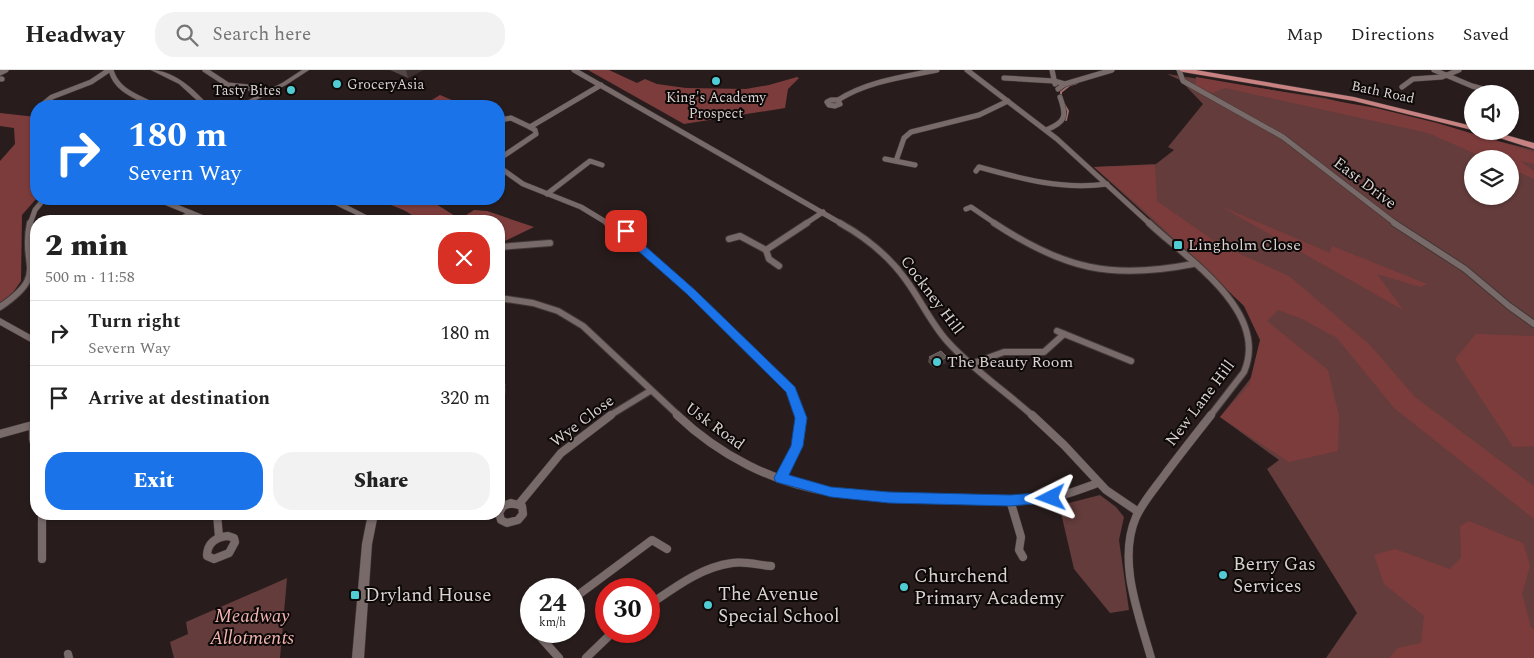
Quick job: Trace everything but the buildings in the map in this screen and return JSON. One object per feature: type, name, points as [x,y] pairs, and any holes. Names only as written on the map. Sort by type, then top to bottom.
[{"type":"main road","name":"Bath Road","points":[[1183,70],[1337,96],[1464,125]]},
{"type":"main road","points":[[1519,138],[1534,142]]},
{"type":"main road","points":[[1513,140],[1534,146]]},
{"type":"street","points":[[0,73],[6,70]]},
{"type":"street","points":[[48,100],[91,82],[110,70],[113,80],[118,86],[144,100]]},
{"type":"street","points":[[154,70],[182,83],[200,100]]},
{"type":"street","points":[[205,70],[228,85],[248,87],[255,92]]},
{"type":"street","points":[[252,100],[306,70]]},
{"type":"street","name":"Cockney Hill","points":[[574,70],[679,129],[738,166],[856,232],[881,252],[905,278],[946,340],[1064,445],[1098,483],[1116,498],[1137,511]]},
{"type":"street","points":[[838,100],[853,90],[865,86],[937,70]]},
{"type":"street","name":"New Lane Hill","points":[[967,70],[1046,130],[1193,264],[1238,310],[1249,334],[1249,363],[1230,391],[1137,511],[1130,532],[1131,582],[1151,658]]},
{"type":"street","points":[[1046,130],[1054,128],[1066,116],[1052,70]]},
{"type":"street","points":[[1058,89],[1065,84],[1112,70]]},
{"type":"street","name":"East Drive","points":[[1179,70],[1183,81],[1283,137],[1390,220],[1465,269],[1509,306],[1534,324]]},
{"type":"street","points":[[1434,70],[1474,85]]},
{"type":"street","points":[[1402,87],[1409,80],[1424,76],[1446,76],[1459,70]]},
{"type":"street","points":[[1004,78],[1054,81],[1065,84]]},
{"type":"street","points":[[530,126],[601,85]]},
{"type":"street","points":[[896,161],[904,138],[911,132],[979,115],[1008,101]]},
{"type":"street","points":[[505,118],[514,118],[530,126],[535,130],[536,134],[505,155]]},
{"type":"street","points":[[885,159],[915,165]]},
{"type":"street","points":[[547,194],[590,162],[602,165]]},
{"type":"street","points":[[979,167],[1012,177],[1059,186],[1107,184]]},
{"type":"street","points":[[505,171],[524,184],[590,212],[622,232],[618,236],[620,238],[630,239],[691,292],[791,390],[801,418],[797,446],[781,478]]},
{"type":"street","points":[[978,203],[968,208],[1063,260],[1095,270],[1149,273],[1193,264]]},
{"type":"street","points":[[171,205],[196,215]]},
{"type":"street","points":[[342,205],[362,215]]},
{"type":"street","points":[[766,250],[823,212]]},
{"type":"street","points":[[188,215],[191,213]]},
{"type":"street","points":[[30,218],[28,236],[30,262]]},
{"type":"street","points":[[729,239],[740,236],[766,250],[769,259],[779,266]]},
{"type":"street","points":[[505,247],[550,243]]},
{"type":"street","points":[[0,307],[24,288],[30,277]]},
{"type":"street","name":"Usk Road","points":[[505,299],[533,303],[558,311],[583,326],[695,432],[729,456],[758,470],[781,478],[831,492],[889,497],[1010,500],[1051,498],[1098,483]]},
{"type":"street","points":[[0,321],[30,338]]},
{"type":"street","points":[[971,364],[992,355],[1008,351],[1034,354],[1050,350],[1061,332],[1131,361]]},
{"type":"street","name":"Wye Close","points":[[519,504],[560,455],[572,444],[594,426],[650,391]]},
{"type":"street","points":[[0,434],[30,426]]},
{"type":"street","points":[[1010,500],[1020,537],[1019,550],[1024,557]]},
{"type":"street","points":[[42,520],[42,559]]},
{"type":"street","points":[[218,520],[219,537]]},
{"type":"street","points":[[358,658],[367,544],[372,520]]},
{"type":"street","points":[[585,590],[652,540],[667,549]]},
{"type":"street","points":[[660,597],[676,586],[704,572],[732,563],[771,566]]},
{"type":"street","points":[[546,643],[559,658]]},
{"type":"street","points":[[586,658],[602,643]]},
{"type":"green space","points":[[1167,74],[1325,98],[1464,133],[1464,140],[1494,140],[1534,150],[1534,658],[1326,658],[1357,613],[1267,469],[1279,460],[1220,417],[1254,374],[1262,340],[1247,307],[1094,167],[1156,164],[1174,150],[1168,147],[1203,104],[1180,80]]},
{"type":"green space","points":[[1100,495],[1116,507],[1124,517],[1119,540],[1129,610],[1110,613],[1074,569],[1061,513],[1057,506]]},
{"type":"green space","name":"Meadway Allotments","points":[[287,578],[280,658],[174,658],[170,642],[188,634],[186,622]]},
{"type":"shaded area","points":[[588,70],[609,70],[637,83],[645,79],[657,84],[686,88],[746,89],[799,78],[788,89],[785,108],[684,124]]},
{"type":"shaded area","points":[[1196,77],[1376,108],[1437,123],[1464,131],[1464,140],[1494,140],[1534,152],[1534,164],[1520,161],[1534,171],[1534,179],[1519,172],[1519,150],[1467,150],[1428,133],[1225,88],[1212,93],[1195,85]]},
{"type":"shaded area","points":[[440,95],[452,100],[432,100]]},
{"type":"shaded area","points":[[0,113],[30,116],[31,205],[22,215],[21,281],[9,298],[0,305],[0,161],[15,144],[14,128],[0,126]]},
{"type":"shaded area","points":[[1155,165],[1157,201],[1220,245],[1289,276],[1369,344],[1415,397],[1534,486],[1534,519],[1394,408],[1337,338],[1302,319],[1278,310],[1267,321],[1328,370],[1339,416],[1338,451],[1289,462],[1220,417],[1249,385],[1260,340],[1244,306],[1146,212],[1094,167]]},
{"type":"shaded area","points":[[391,205],[438,205],[454,215],[412,215]]},
{"type":"shaded area","points":[[1220,206],[1330,253],[1332,246],[1427,284],[1420,287],[1377,274],[1403,310]]},
{"type":"shaded area","points":[[474,210],[487,211],[499,215],[466,215]]},
{"type":"shaded area","points":[[505,217],[534,227],[505,241]]},
{"type":"shaded area","points":[[1476,334],[1534,336],[1534,446],[1513,447],[1455,359]]},
{"type":"shaded area","points":[[1469,521],[1523,543],[1530,566],[1522,594],[1531,628],[1534,629],[1534,658],[1389,658],[1398,648],[1421,643],[1424,616],[1384,584],[1374,555],[1395,549],[1450,569],[1461,558],[1460,526]]},
{"type":"waterway","points":[[1061,97],[1061,92],[1070,85],[1077,83]]},
{"type":"waterway","points":[[1064,104],[1068,111],[1066,120]]},
{"type":"place","name":"King's Academy Prospect","points":[[716,81]]},
{"type":"place","name":"GroceryAsia","points":[[337,84]]},
{"type":"place","name":"Tasty Bites","points":[[291,90]]},
{"type":"place","name":"Lingholm Close","points":[[1178,245]]},
{"type":"place","name":"The Beauty Room","points":[[937,362]]},
{"type":"place","name":"Berry Gas Services","points":[[1223,575]]},
{"type":"place","name":"Churchend Primary Academy","points":[[904,587]]},
{"type":"place","name":"Dryland House","points":[[355,595]]},
{"type":"place","name":"The Avenue Special School","points":[[708,605]]},
{"type":"route","points":[[626,231],[631,231],[634,234],[630,239],[691,292],[779,376],[791,390],[801,418],[797,446],[781,478],[831,492],[889,497],[1010,500],[1051,498]]}]
